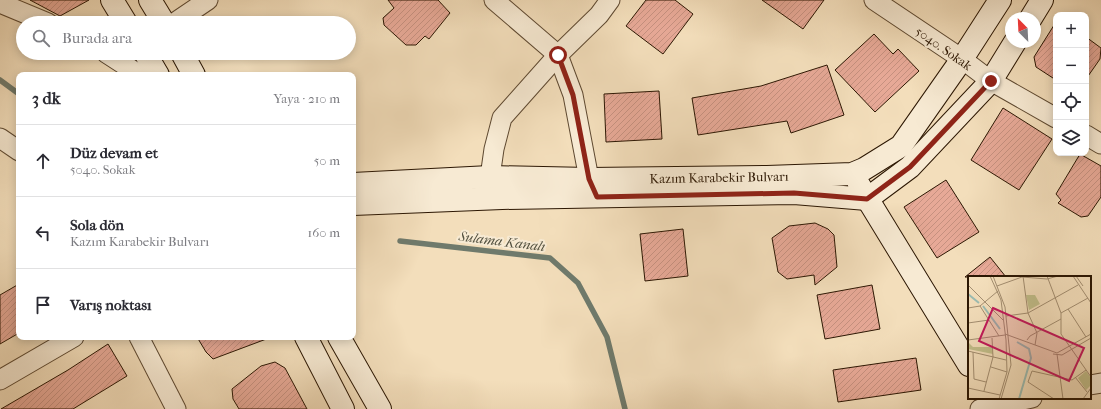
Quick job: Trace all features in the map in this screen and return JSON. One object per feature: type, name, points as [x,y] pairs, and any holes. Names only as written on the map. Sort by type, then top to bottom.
[{"type":"main road","points":[[112,0],[122,16]]},
{"type":"main road","points":[[150,0],[160,16]]},
{"type":"main road","name":"Kazım Karabekir Bulvarı","points":[[356,204],[502,198],[593,188],[767,177],[852,174],[864,169],[901,146],[962,59],[1000,0]]},
{"type":"main road","points":[[1035,12],[1042,0]]},
{"type":"main road","points":[[867,199],[910,167],[991,81],[1012,48]]},
{"type":"main road","points":[[149,60],[156,72]]},
{"type":"main road","points":[[186,60],[192,72]]},
{"type":"main road","points":[[852,174],[968,363]]},
{"type":"main road","name":"Kazım Karabekir Bulvarı","points":[[356,184],[490,177],[593,188],[794,193],[867,199]]},
{"type":"main road","points":[[308,340],[343,409]]},
{"type":"main road","points":[[341,340],[380,409]]},
{"type":"street","points":[[184,16],[208,0]]},
{"type":"street","points":[[494,0],[558,55],[573,95],[593,188]]},
{"type":"street","points":[[490,177],[494,149],[502,118],[558,55],[599,16],[610,0]]},
{"type":"street","name":"5040. Sokak","points":[[874,0],[962,59],[991,81],[1053,116]]},
{"type":"street","points":[[0,3],[31,16]]},
{"type":"street","points":[[117,60],[135,72]]},
{"type":"street","points":[[1089,137],[1101,144]]},
{"type":"street","points":[[0,380],[69,340]]},
{"type":"street","points":[[141,340],[176,409]]},
{"type":"street","points":[[1091,385],[1101,383]]},
{"type":"street","points":[[990,406],[1027,399]]},
{"type":"building","points":[[30,0],[89,0],[60,16]]},
{"type":"building","points":[[388,0],[438,0],[450,13],[429,39],[425,36],[416,45],[406,45],[384,25],[383,18],[394,8]]},
{"type":"building","points":[[646,0],[675,0],[693,14],[663,54],[626,26]]},
{"type":"building","points":[[762,0],[824,0],[803,29]]},
{"type":"building","points":[[1053,27],[1053,78],[1036,67],[1034,57]]},
{"type":"building","points":[[874,34],[893,54],[898,49],[919,71],[875,112],[835,70]]},
{"type":"building","points":[[1089,39],[1101,48],[1100,59],[1089,75]]},
{"type":"building","points":[[827,65],[844,115],[791,133],[787,121],[698,135],[692,98],[761,86]]},
{"type":"building","points":[[659,91],[662,139],[606,142],[604,94]]},
{"type":"building","points":[[1003,108],[1052,139],[1019,190],[971,160]]},
{"type":"building","points":[[1079,156],[1084,156],[1101,166],[1101,197],[1088,216],[1081,217],[1058,203],[1061,200],[1056,194]]},
{"type":"building","points":[[946,180],[979,232],[937,258],[904,207]]},
{"type":"building","points":[[815,223],[828,229],[834,235],[837,267],[815,285],[814,275],[787,279],[778,272],[772,238],[789,226]]},
{"type":"building","points":[[683,229],[688,276],[645,281],[640,234]]},
{"type":"building","points":[[990,257],[1005,276],[968,276],[965,277]]},
{"type":"building","points":[[872,285],[880,329],[825,339],[817,295]]},
{"type":"building","points":[[16,286],[16,335],[0,344],[0,295]]},
{"type":"building","points":[[199,340],[264,340],[213,359],[206,352]]},
{"type":"building","points":[[108,344],[127,376],[73,409],[1,409],[68,370]]},
{"type":"building","points":[[916,358],[921,390],[838,402],[833,370]]},
{"type":"building","points":[[275,362],[285,368],[307,409],[239,409],[233,399],[232,389],[261,366]]},
{"type":"waterway","name":"Sulama Kanalı","points":[[0,80],[16,92]]},
{"type":"waterway","name":"Sulama Kanalı","points":[[400,241],[550,258],[578,283],[607,337],[625,409]]},
{"type":"route","points":[[558,55],[573,95],[589,179],[597,197],[794,193],[867,199],[910,167],[991,81]]}]
